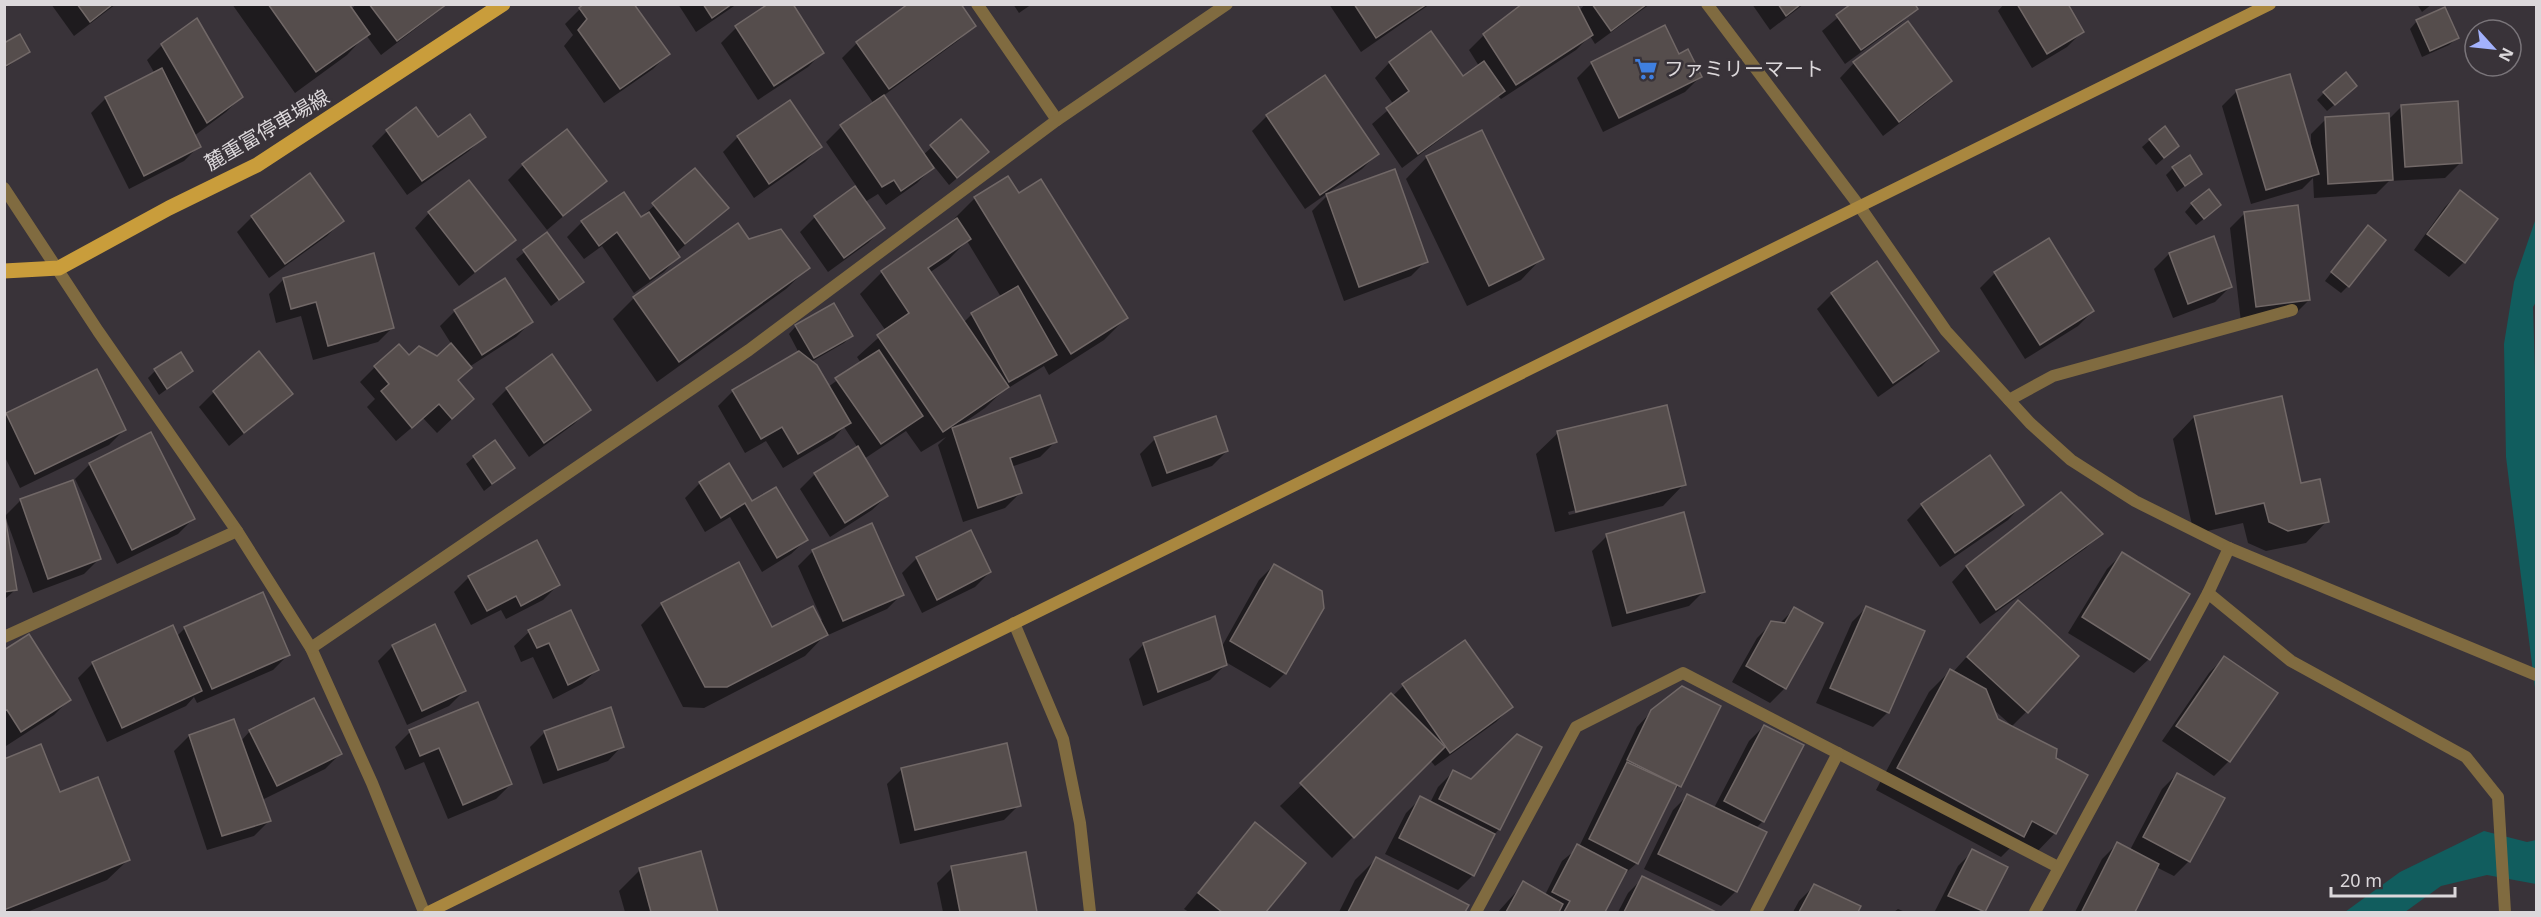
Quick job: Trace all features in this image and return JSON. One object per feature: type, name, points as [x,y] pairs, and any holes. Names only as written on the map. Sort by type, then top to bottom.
[{"type":"main road","name":"麓重富停車場線","points":[[4,271],[59,267],[169,208],[257,165],[503,4]]},
{"type":"street","points":[[976,4],[1057,120]]},
{"type":"street","points":[[311,648],[748,350],[1057,120],[1227,4]]},
{"type":"street","points":[[1707,4],[1860,207],[1946,331],[2009,400],[2071,460],[2135,501],[2229,548],[2536,675]]},
{"type":"street","points":[[4,188],[59,267],[98,331],[237,531],[311,648],[427,912],[2270,4]]},
{"type":"street","points":[[2009,400],[2053,376],[2292,310]]},
{"type":"street","points":[[4,637],[237,531]]},
{"type":"street","points":[[2035,912],[2208,593],[2229,548]]},
{"type":"street","points":[[2208,593],[2291,661],[2466,757],[2498,796],[2505,912]]},
{"type":"street","points":[[1014,623],[1063,739],[1080,823],[1090,912]]},
{"type":"street","points":[[1476,912],[1576,728],[1683,674],[2058,867]]},
{"type":"street","points":[[1756,912],[1838,753]]},
{"type":"water","points":[[2536,218],[2536,302],[2533,307],[2536,404],[2536,696],[2506,457],[2504,344],[2514,282]]},
{"type":"water","points":[[2484,831],[2527,842],[2536,840],[2536,884],[2487,875],[2441,886],[2405,912],[2345,912],[2400,872]]},
{"type":"building","points":[[77,4],[113,4],[90,22]]},
{"type":"building","points":[[268,4],[349,4],[370,34],[316,72]]},
{"type":"building","points":[[369,4],[447,4],[397,41]]},
{"type":"building","points":[[584,4],[634,4],[670,54],[620,89],[578,30],[587,19],[579,8]]},
{"type":"building","points":[[703,4],[732,4],[712,18]]},
{"type":"building","points":[[768,4],[793,4],[824,53],[774,86],[735,26]]},
{"type":"building","points":[[908,4],[961,4],[976,26],[889,89],[856,42]]},
{"type":"building","points":[[1354,4],[1427,4],[1376,38]]},
{"type":"building","points":[[1522,4],[1577,4],[1593,35],[1516,85],[1483,34]]},
{"type":"building","points":[[1592,4],[1647,4],[1611,31]]},
{"type":"building","points":[[1778,4],[1801,4],[1786,16]]},
{"type":"building","points":[[1851,4],[1915,4],[1918,9],[1861,50],[1836,15]]},
{"type":"building","points":[[2017,4],[2068,4],[2084,32],[2047,54]]},
{"type":"building","points":[[2445,7],[2459,38],[2430,51],[2416,20]]},
{"type":"building","points":[[197,18],[243,97],[207,123],[161,44]]},
{"type":"building","points":[[1908,21],[1952,81],[1899,122],[1853,62]]},
{"type":"building","name":"ファミリーマート","points":[[1665,25],[1679,54],[1688,49],[1702,77],[1619,118],[1591,62]]},
{"type":"building","points":[[1431,31],[1463,76],[1484,61],[1505,91],[1418,154],[1386,108],[1409,91],[1389,62]]},
{"type":"building","points":[[20,34],[30,52],[4,67],[4,43]]},
{"type":"building","points":[[162,68],[201,147],[144,176],[105,97]]},
{"type":"building","points":[[2346,72],[2357,86],[2335,105],[2323,92]]},
{"type":"building","points":[[2290,74],[2319,174],[2266,190],[2236,90]]},
{"type":"building","points":[[1325,75],[1379,154],[1320,195],[1266,115]]},
{"type":"building","points":[[884,95],[934,168],[901,191],[894,180],[882,187],[840,125]]},
{"type":"building","points":[[790,100],[822,147],[769,184],[737,136]]},
{"type":"building","points":[[2458,101],[2462,163],[2405,167],[2401,105]]},
{"type":"building","points":[[416,107],[438,137],[470,114],[486,137],[422,181],[386,130]]},
{"type":"building","points":[[2389,113],[2393,180],[2328,184],[2325,117]]},
{"type":"building","points":[[961,119],[989,152],[957,178],[930,145]]},
{"type":"building","points":[[2165,126],[2179,146],[2164,158],[2149,139]]},
{"type":"building","points":[[567,129],[607,181],[563,216],[522,164]]},
{"type":"building","points":[[1482,130],[1544,259],[1489,286],[1426,156]]},
{"type":"building","points":[[2190,155],[2202,174],[2185,186],[2172,167]]},
{"type":"building","points":[[695,168],[729,208],[685,244],[652,203]]},
{"type":"building","points":[[1395,169],[1428,262],[1359,287],[1326,194]]},
{"type":"building","points":[[310,173],[344,221],[285,264],[251,216]]},
{"type":"building","points":[[1008,176],[1019,193],[1041,179],[1128,318],[1071,354],[974,197]]},
{"type":"building","points":[[469,180],[516,240],[475,272],[428,212]]},
{"type":"building","points":[[855,186],[885,228],[844,258],[814,216]]},
{"type":"building","points":[[2209,189],[2221,205],[2204,219],[2191,203]]},
{"type":"building","points":[[2460,190],[2498,219],[2465,263],[2427,234]]},
{"type":"building","points":[[624,192],[641,217],[649,212],[680,257],[650,279],[617,232],[599,246],[581,221]]},
{"type":"building","points":[[2298,205],[2310,300],[2256,307],[2244,212]]},
{"type":"building","points":[[957,218],[971,239],[928,268],[1009,387],[943,432],[877,335],[909,313],[881,271]]},
{"type":"building","points":[[738,223],[749,239],[781,229],[810,268],[679,362],[633,297]]},
{"type":"building","points":[[2368,225],[2386,240],[2349,287],[2331,272]]},
{"type":"building","points":[[547,232],[584,282],[559,300],[523,250]]},
{"type":"building","points":[[2214,236],[2232,287],[2188,304],[2169,253]]},
{"type":"building","points":[[2049,238],[2094,311],[2040,345],[1994,272]]},
{"type":"building","points":[[374,253],[394,328],[328,346],[316,302],[291,309],[283,278]]},
{"type":"building","points":[[1877,261],[1939,351],[1893,383],[1831,293]]},
{"type":"building","points":[[505,278],[533,322],[482,355],[454,310]]},
{"type":"building","points":[[1018,286],[1057,355],[1009,382],[971,313]]},
{"type":"building","points":[[834,303],[853,336],[814,358],[795,325]]},
{"type":"building","points":[[451,343],[472,368],[458,380],[474,399],[452,419],[439,404],[412,428],[381,391],[389,384],[374,366],[399,344],[409,355],[419,346],[437,356]]},
{"type":"building","points":[[879,350],[923,416],[881,444],[835,378]]},
{"type":"building","points":[[259,351],[293,394],[244,433],[213,391]]},
{"type":"building","points":[[799,351],[817,365],[851,423],[798,454],[782,427],[761,439],[732,390]]},
{"type":"building","points":[[181,352],[193,371],[167,389],[154,369]]},
{"type":"building","points":[[552,354],[591,410],[544,443],[506,388]]},
{"type":"building","points":[[97,369],[126,430],[35,474],[6,413]]},
{"type":"building","points":[[1040,395],[1057,442],[1010,458],[1022,493],[978,508],[952,428]]},
{"type":"building","points":[[2282,396],[2301,483],[2320,479],[2329,522],[2288,531],[2269,522],[2264,503],[2216,514],[2194,416]]},
{"type":"building","points":[[1667,405],[1686,485],[1576,512],[1557,431]]},
{"type":"building","points":[[1216,416],[1228,451],[1167,473],[1154,437]]},
{"type":"building","points":[[151,432],[195,519],[132,550],[89,463]]},
{"type":"building","points":[[495,440],[515,468],[492,484],[473,456]]},
{"type":"building","points":[[858,446],[888,496],[845,523],[814,473]]},
{"type":"building","points":[[1990,455],[2024,505],[1955,553],[1921,504]]},
{"type":"building","points":[[729,463],[752,501],[776,487],[808,540],[777,558],[745,503],[721,518],[699,482]]},
{"type":"building","points":[[73,480],[101,559],[48,579],[20,499]]},
{"type":"building","points":[[2061,492],[2103,534],[1996,610],[1966,566]]},
{"type":"building","points":[[4,510],[17,590],[4,592]]},
{"type":"building","points":[[1684,512],[1705,592],[1627,613],[1606,534]]},
{"type":"building","points":[[872,523],[904,595],[843,621],[812,550]]},
{"type":"building","points":[[971,530],[991,572],[937,600],[916,557]]},
{"type":"building","points":[[537,540],[560,585],[521,606],[516,596],[487,611],[468,576]]},
{"type":"building","points":[[2122,552],[2190,594],[2150,660],[2082,617]]},
{"type":"building","points":[[739,562],[772,627],[813,606],[828,635],[727,687],[705,687],[661,603]]},
{"type":"building","points":[[1274,564],[1322,591],[1324,608],[1286,674],[1230,641]]},
{"type":"building","points":[[263,592],[290,655],[212,689],[184,627]]},
{"type":"building","points":[[2018,600],[2079,656],[2028,713],[1967,657]]},
{"type":"building","points":[[1866,606],[1925,631],[1889,713],[1830,688]]},
{"type":"building","points":[[1794,607],[1823,623],[1786,689],[1746,666],[1771,621],[1785,623]]},
{"type":"building","points":[[571,610],[599,670],[568,685],[549,643],[537,648],[528,630]]},
{"type":"building","points":[[1215,616],[1227,665],[1158,692],[1143,643]]},
{"type":"building","points":[[435,624],[466,691],[422,711],[392,645]]},
{"type":"building","points":[[173,625],[202,691],[122,728],[92,662]]},
{"type":"building","points":[[29,634],[71,700],[21,732],[7,710],[4,711],[4,650]]},
{"type":"building","points":[[1465,640],[1513,707],[1450,753],[1402,684]]},
{"type":"building","points":[[2224,656],[2278,693],[2230,762],[2176,726]]},
{"type":"building","points":[[1950,669],[1986,689],[1998,719],[2057,749],[2056,758],[2088,775],[2056,834],[2032,821],[2024,837],[1897,768]]},
{"type":"building","points":[[1682,686],[1721,706],[1681,787],[1627,760],[1651,710]]},
{"type":"building","points":[[1391,693],[1445,747],[1354,838],[1300,783]]},
{"type":"building","points":[[314,698],[342,754],[277,786],[249,730]]},
{"type":"building","points":[[478,702],[512,784],[463,805],[439,748],[420,756],[409,730]]},
{"type":"building","points":[[611,707],[624,747],[558,770],[544,731]]},
{"type":"building","points":[[234,719],[271,821],[222,836],[189,735]]},
{"type":"building","points":[[1764,725],[1804,745],[1764,822],[1724,801]]},
{"type":"building","points":[[1517,734],[1542,747],[1500,830],[1439,799],[1453,770],[1471,779]]},
{"type":"building","points":[[1007,743],[1021,806],[915,830],[901,768]]},
{"type":"building","points":[[41,744],[60,792],[98,777],[130,860],[4,910],[4,759]]},
{"type":"building","points":[[1627,762],[1677,785],[1638,864],[1589,839]]},
{"type":"building","points":[[2177,773],[2225,798],[2190,862],[2143,837]]},
{"type":"building","points":[[1687,794],[1767,832],[1737,892],[1658,854]]},
{"type":"building","points":[[1420,796],[1495,834],[1474,876],[1399,838]]},
{"type":"building","points":[[1255,822],[1306,863],[1266,912],[1222,912],[1198,893]]},
{"type":"building","points":[[2117,842],[2159,864],[2135,912],[2082,911]]},
{"type":"building","points":[[1577,844],[1627,870],[1605,912],[1564,912],[1570,901],[1552,892]]},
{"type":"building","points":[[1972,849],[2008,867],[1985,912],[1948,896]]},
{"type":"building","points":[[701,851],[718,912],[651,912],[639,868]]},
{"type":"building","points":[[1026,852],[1037,912],[960,912],[951,866]]},
{"type":"building","points":[[1376,857],[1469,905],[1465,912],[1348,912]]},
{"type":"building","points":[[1642,876],[1716,912],[1624,912]]},
{"type":"building","points":[[1523,881],[1563,904],[1559,912],[1506,912]]},
{"type":"building","points":[[1814,884],[1861,906],[1858,912],[1799,912]]},
{"type":"place","name":"ファミリーマート","points":[[1646,69]]}]
